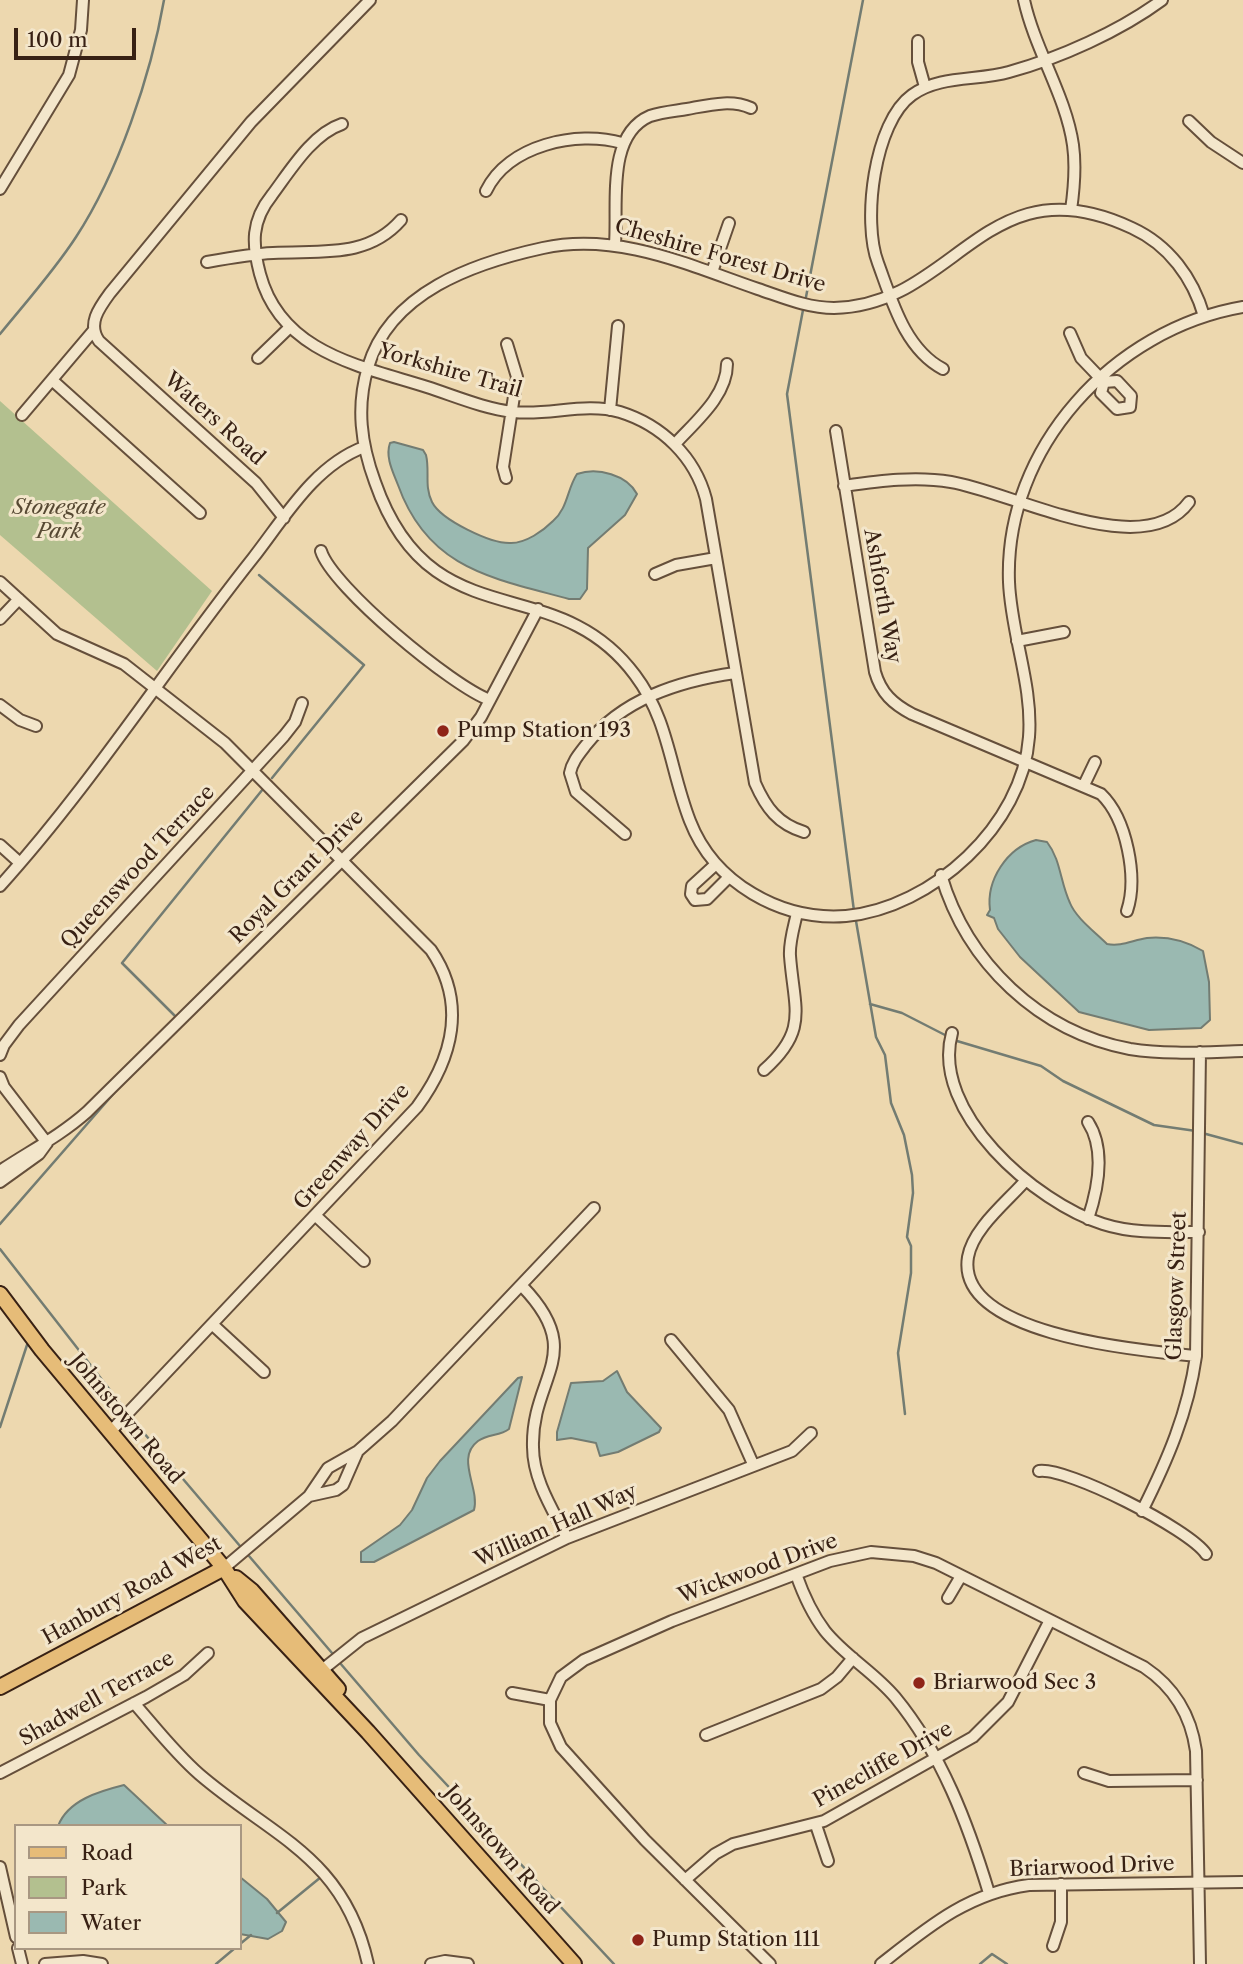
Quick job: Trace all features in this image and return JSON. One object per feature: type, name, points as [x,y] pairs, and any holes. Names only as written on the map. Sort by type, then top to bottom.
[{"type":"main road","name":"Johnstown Road","points":[[0,1295],[110,1433],[224,1568],[245,1601],[368,1732],[574,1964]]},
{"type":"main road","name":"Johnstown Road","points":[[224,1568],[252,1591],[322,1670],[368,1732]]},
{"type":"main road","name":"Hanbury Road West","points":[[0,1686],[224,1568]]},
{"type":"street","points":[[0,188],[69,75],[81,30],[83,0]]},
{"type":"street","points":[[22,415],[94,330],[96,314],[104,300],[233,143],[370,0]]},
{"type":"street","points":[[1024,0],[1042,60],[1073,145],[1071,210]]},
{"type":"street","points":[[943,369],[920,352],[890,296],[872,247],[869,225],[874,183],[891,120],[904,102],[925,87],[1009,72],[1042,60],[1110,32],[1162,0]]},
{"type":"street","points":[[918,41],[919,62],[925,87]]},
{"type":"street","points":[[615,244],[622,143],[633,127],[651,116],[725,103],[751,108]]},
{"type":"street","points":[[1189,121],[1211,142],[1243,163]]},
{"type":"street","name":"Yorkshire Trail","points":[[342,124],[317,140],[263,207],[254,227],[256,254],[268,296],[290,327],[329,355],[512,412],[610,410],[641,421],[675,444],[688,460],[703,489],[752,771],[762,799],[781,822],[804,832]]},
{"type":"street","points":[[486,191],[502,168],[539,148],[580,139],[622,143]]},
{"type":"street","name":"Cheshire Forest Drive","points":[[1204,316],[1188,278],[1152,238],[1098,215],[1071,210],[1032,213],[998,225],[915,284],[865,304],[821,307],[795,302],[712,272],[615,244],[585,242],[548,247],[508,256],[450,278],[425,292],[403,310],[378,342],[368,368],[360,410],[364,447],[386,512],[401,539],[422,562],[466,590],[538,609],[566,620],[599,639],[627,665],[651,698],[664,727],[690,821],[716,864],[729,877],[758,897],[797,913],[840,916],[874,911],[910,896],[971,854],[996,826],[1012,800],[1026,761],[1029,706],[1017,641],[1009,565],[1012,535],[1021,500],[1057,427],[1101,379],[1161,334],[1204,316],[1243,307]]},
{"type":"street","points":[[207,262],[256,254],[356,249],[377,242],[401,220]]},
{"type":"street","points":[[712,272],[729,223]]},
{"type":"street","points":[[610,410],[618,326]]},
{"type":"street","points":[[258,358],[290,327]]},
{"type":"street","name":"Waters Road","points":[[94,330],[99,341],[256,483],[284,518]]},
{"type":"street","points":[[1070,333],[1081,358],[1101,379]]},
{"type":"street","points":[[506,478],[503,467],[517,377],[507,344]]},
{"type":"street","points":[[675,444],[715,399],[725,380],[727,364]]},
{"type":"street","points":[[52,380],[200,513]]},
{"type":"street","name":"Ashforth Way","points":[[836,431],[875,672],[881,688],[892,702],[912,714],[1101,794],[1120,819],[1131,881],[1127,911]]},
{"type":"street","points":[[0,886],[68,805],[284,518],[332,464],[364,447]]},
{"type":"street","points":[[845,486],[920,479],[977,486],[1090,522],[1133,527],[1167,522],[1189,502]]},
{"type":"street","points":[[321,551],[335,576],[443,674],[490,699]]},
{"type":"street","points":[[655,574],[676,565],[716,558]]},
{"type":"street","name":"Greenway Drive","points":[[0,582],[63,638],[124,664],[254,769],[436,957],[451,997],[453,1025],[446,1058],[427,1094],[316,1216],[110,1433]]},
{"type":"street","points":[[0,619],[19,599]]},
{"type":"street","name":"Royal Grant Drive","points":[[0,1182],[39,1154],[47,1143],[87,1112],[463,741],[490,699],[538,609]]},
{"type":"street","points":[[1017,641],[1064,632]]},
{"type":"street","points":[[625,834],[576,792],[570,778],[571,767],[609,719],[632,704],[688,681],[735,673]]},
{"type":"street","name":"Queenswood Terrace","points":[[0,1055],[19,1025],[295,722],[302,703]]},
{"type":"street","points":[[0,705],[20,720],[36,726]]},
{"type":"street","points":[[1083,785],[1095,762]]},
{"type":"street","points":[[0,845],[20,863]]},
{"type":"street","points":[[716,864],[692,886],[691,894],[695,900],[707,899],[729,877]]},
{"type":"street","points":[[941,876],[957,918],[976,949],[1004,983],[1033,1007],[1062,1025],[1104,1042],[1147,1051],[1243,1051]]},
{"type":"street","points":[[764,1070],[782,1055],[797,1021],[790,948],[797,913]]},
{"type":"street","points":[[952,1033],[950,1072],[960,1099],[986,1140],[1026,1180],[1060,1205],[1088,1219],[1133,1230],[1199,1232]]},
{"type":"street","name":"Glasgow Street","points":[[1142,1511],[1177,1436],[1192,1385],[1196,1356],[1200,1052]]},
{"type":"street","points":[[0,1077],[4,1087],[47,1143]]},
{"type":"street","points":[[1088,1122],[1097,1143],[1098,1177],[1088,1219]]},
{"type":"street","name":"Royal Grant Drive","points":[[0,1171],[34,1147],[47,1143]]},
{"type":"street","points":[[1026,1180],[972,1244],[968,1272],[981,1297],[1023,1320],[1064,1337],[1112,1348],[1196,1356]]},
{"type":"street","name":"Hanbury Road West","points":[[224,1568],[309,1496],[328,1468],[358,1451],[405,1407],[594,1208]]},
{"type":"street","points":[[316,1216],[364,1261]]},
{"type":"street","points":[[522,1286],[543,1308],[553,1332],[553,1359],[533,1446],[541,1485],[567,1538]]},
{"type":"street","points":[[212,1324],[264,1372]]},
{"type":"street","points":[[671,1340],[729,1410],[752,1464]]},
{"type":"street","name":"William Hall Way","points":[[322,1670],[362,1638],[567,1538],[752,1464],[792,1451],[811,1433]]},
{"type":"street","name":"Hanbury Road West","points":[[309,1496],[336,1490],[343,1485],[358,1451]]},
{"type":"street","points":[[1039,1471],[1065,1473],[1142,1511],[1184,1533],[1206,1554]]},
{"type":"street","name":"Wickwood Drive","points":[[550,1700],[561,1677],[583,1660],[796,1574],[843,1556],[886,1552],[914,1556],[961,1576],[1144,1667],[1169,1688],[1180,1702],[1193,1731],[1197,1780],[1200,1964]]},
{"type":"street","points":[[796,1574],[821,1625],[894,1697],[935,1759],[967,1823],[989,1893]]},
{"type":"street","points":[[948,1598],[961,1576]]},
{"type":"street","name":"Pinecliffe Drive","points":[[685,1880],[715,1854],[733,1844],[816,1825],[973,1737],[1000,1712],[1017,1687],[1050,1620]]},
{"type":"street","name":"Shadwell Terrace","points":[[0,1773],[184,1675],[208,1653]]},
{"type":"street","points":[[706,1735],[821,1689],[837,1677],[853,1658]]},
{"type":"street","points":[[512,1693],[550,1700],[550,1723],[558,1743],[619,1813],[769,1964]]},
{"type":"street","points":[[134,1703],[198,1773],[281,1833],[312,1860],[350,1913],[368,1964]]},
{"type":"street","points":[[1084,1773],[1110,1781],[1197,1780]]},
{"type":"street","points":[[816,1825],[828,1861]]},
{"type":"street","points":[[0,1867],[14,1928]]},
{"type":"street","name":"Briarwood Drive","points":[[881,1964],[958,1906],[989,1893],[1011,1888],[1061,1884],[1243,1882]]},
{"type":"street","points":[[1053,1946],[1061,1922],[1061,1884]]},
{"type":"street","points":[[45,1964],[83,1961],[102,1964]]},
{"type":"street","points":[[431,1964],[445,1961],[468,1964]]},
{"type":"green space","name":"Stonegate Park","points":[[0,401],[212,591],[157,671],[0,535]]},
{"type":"water","points":[[390,443],[423,450],[427,461],[430,496],[437,509],[467,530],[491,540],[511,543],[522,541],[549,525],[562,510],[577,474],[594,471],[611,474],[626,482],[637,494],[625,515],[588,548],[587,589],[580,599],[569,599],[489,576],[466,566],[445,552],[427,535],[411,513],[398,485],[388,454]]},
{"type":"water","points":[[1036,840],[1047,842],[1052,849],[1073,909],[1107,944],[1162,938],[1190,944],[1203,951],[1209,982],[1210,1020],[1201,1028],[1149,1030],[1079,1012],[1020,957],[998,929],[994,918],[987,915],[990,910],[991,888],[1001,867],[1016,850]]},
{"type":"water","points":[[617,1371],[627,1392],[661,1428],[659,1432],[618,1452],[600,1456],[596,1443],[571,1438],[557,1440],[571,1383],[603,1381]]},
{"type":"water","points":[[522,1377],[509,1429],[478,1441],[471,1448],[468,1465],[474,1492],[474,1510],[374,1562],[361,1562],[361,1552],[400,1525],[412,1510],[427,1478],[440,1461],[518,1378]]},
{"type":"water","points":[[124,1785],[166,1824],[59,1824],[69,1809],[95,1794]]},
{"type":"water","points":[[242,1879],[267,1899],[286,1922],[282,1931],[268,1939],[242,1934]]},
{"type":"waterway","points":[[0,334],[67,250],[106,184],[142,91],[164,0]]},
{"type":"waterway","points":[[806,297],[863,0]]},
{"type":"waterway","points":[[803,310],[787,394],[854,911]]},
{"type":"waterway","points":[[259,575],[364,665],[272,778]]},
{"type":"waterway","points":[[178,1019],[122,963],[263,789]]},
{"type":"waterway","points":[[856,921],[876,1037],[885,1055],[891,1103],[904,1135],[912,1175],[913,1193],[907,1237],[911,1246],[911,1273],[898,1353],[905,1414]]},
{"type":"waterway","points":[[870,1004],[902,1013],[945,1035]]},
{"type":"waterway","points":[[957,1041],[1041,1066],[1063,1081],[1154,1125],[1196,1131]]},
{"type":"waterway","points":[[0,1224],[115,1092]]},
{"type":"waterway","points":[[1206,1134],[1243,1144]]},
{"type":"waterway","points":[[0,1249],[124,1408]]},
{"type":"waterway","points":[[0,1427],[27,1345]]},
{"type":"waterway","points":[[132,1419],[240,1546]]},
{"type":"waterway","points":[[249,1556],[332,1653]]},
{"type":"waterway","points":[[340,1663],[419,1755],[614,1964]]},
{"type":"waterway","points":[[277,1913],[321,1877]]},
{"type":"waterway","points":[[242,1942],[251,1935]]},
{"type":"waterway","points":[[216,1964],[233,1950]]},
{"type":"waterway","points":[[980,1964],[992,1954],[1007,1964]]},
{"type":"place","name":"Pump Station 193","points":[[443,731]]},
{"type":"place","name":"Briarwood Sec 3","points":[[919,1683]]},
{"type":"place","name":"Pump Station 111","points":[[638,1940]]}]
